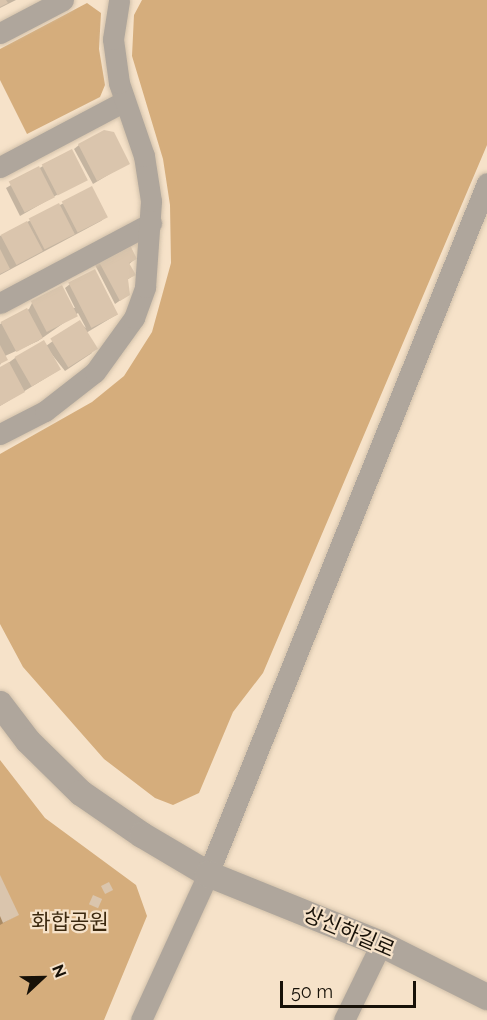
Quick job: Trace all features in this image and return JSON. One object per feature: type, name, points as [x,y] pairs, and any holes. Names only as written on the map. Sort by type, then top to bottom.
[{"type":"street","points":[[0,33],[63,0]]},
{"type":"street","points":[[0,434],[69,394],[95,372],[116,348],[134,318],[145,287],[150,223],[144,156],[123,102],[113,39],[118,0]]},
{"type":"street","points":[[0,167],[123,102]]},
{"type":"street","points":[[141,1020],[208,874],[487,183]]},
{"type":"street","points":[[0,303],[150,223]]},
{"type":"street","name":"상신하길로","points":[[0,704],[28,741],[81,793],[208,874],[381,944],[487,997]]},
{"type":"street","points":[[344,1020],[381,944]]},
{"type":"green space","points":[[142,0],[487,0],[487,145],[263,673],[233,712],[199,793],[173,805],[155,798],[104,759],[23,667],[0,624],[0,454],[92,402],[124,376],[152,332],[171,263],[170,205],[163,159],[132,56],[134,15]]},
{"type":"green space","points":[[87,3],[101,13],[99,49],[105,85],[100,97],[27,134],[0,80],[0,49]]},
{"type":"green space","name":"화합공원","points":[[0,760],[45,818],[136,885],[147,916],[104,1020],[0,1020]]},
{"type":"building","points":[[0,0],[6,0],[8,3],[0,7]]},
{"type":"building","points":[[104,130],[114,132],[130,164],[97,181],[78,144]]},
{"type":"building","points":[[72,149],[88,180],[58,196],[42,164]]},
{"type":"building","points":[[39,166],[55,197],[25,213],[9,181]]},
{"type":"building","points":[[92,186],[108,217],[78,233],[62,201]]},
{"type":"building","points":[[59,203],[75,234],[45,250],[29,218]]},
{"type":"building","points":[[27,221],[43,251],[16,265],[1,235]]},
{"type":"building","points":[[129,243],[137,259],[129,263],[136,275],[128,279],[130,295],[120,301],[98,260]]},
{"type":"building","points":[[0,249],[10,269],[0,274]]},
{"type":"building","points":[[95,269],[118,314],[91,328],[68,283]]},
{"type":"building","points":[[62,285],[78,316],[47,332],[31,301]]},
{"type":"building","points":[[27,308],[43,338],[16,352],[1,322]]},
{"type":"building","points":[[80,320],[98,349],[68,367],[50,339]]},
{"type":"building","points":[[44,340],[61,369],[32,386],[15,357]]},
{"type":"building","points":[[0,345],[8,360],[0,364]]},
{"type":"building","points":[[9,362],[25,392],[0,406],[0,367]]},
{"type":"building","points":[[0,875],[19,915],[3,923],[0,916]]},
{"type":"building","points":[[109,882],[113,890],[105,894],[101,886]]},
{"type":"building","points":[[93,895],[102,899],[98,908],[89,904]]}]
